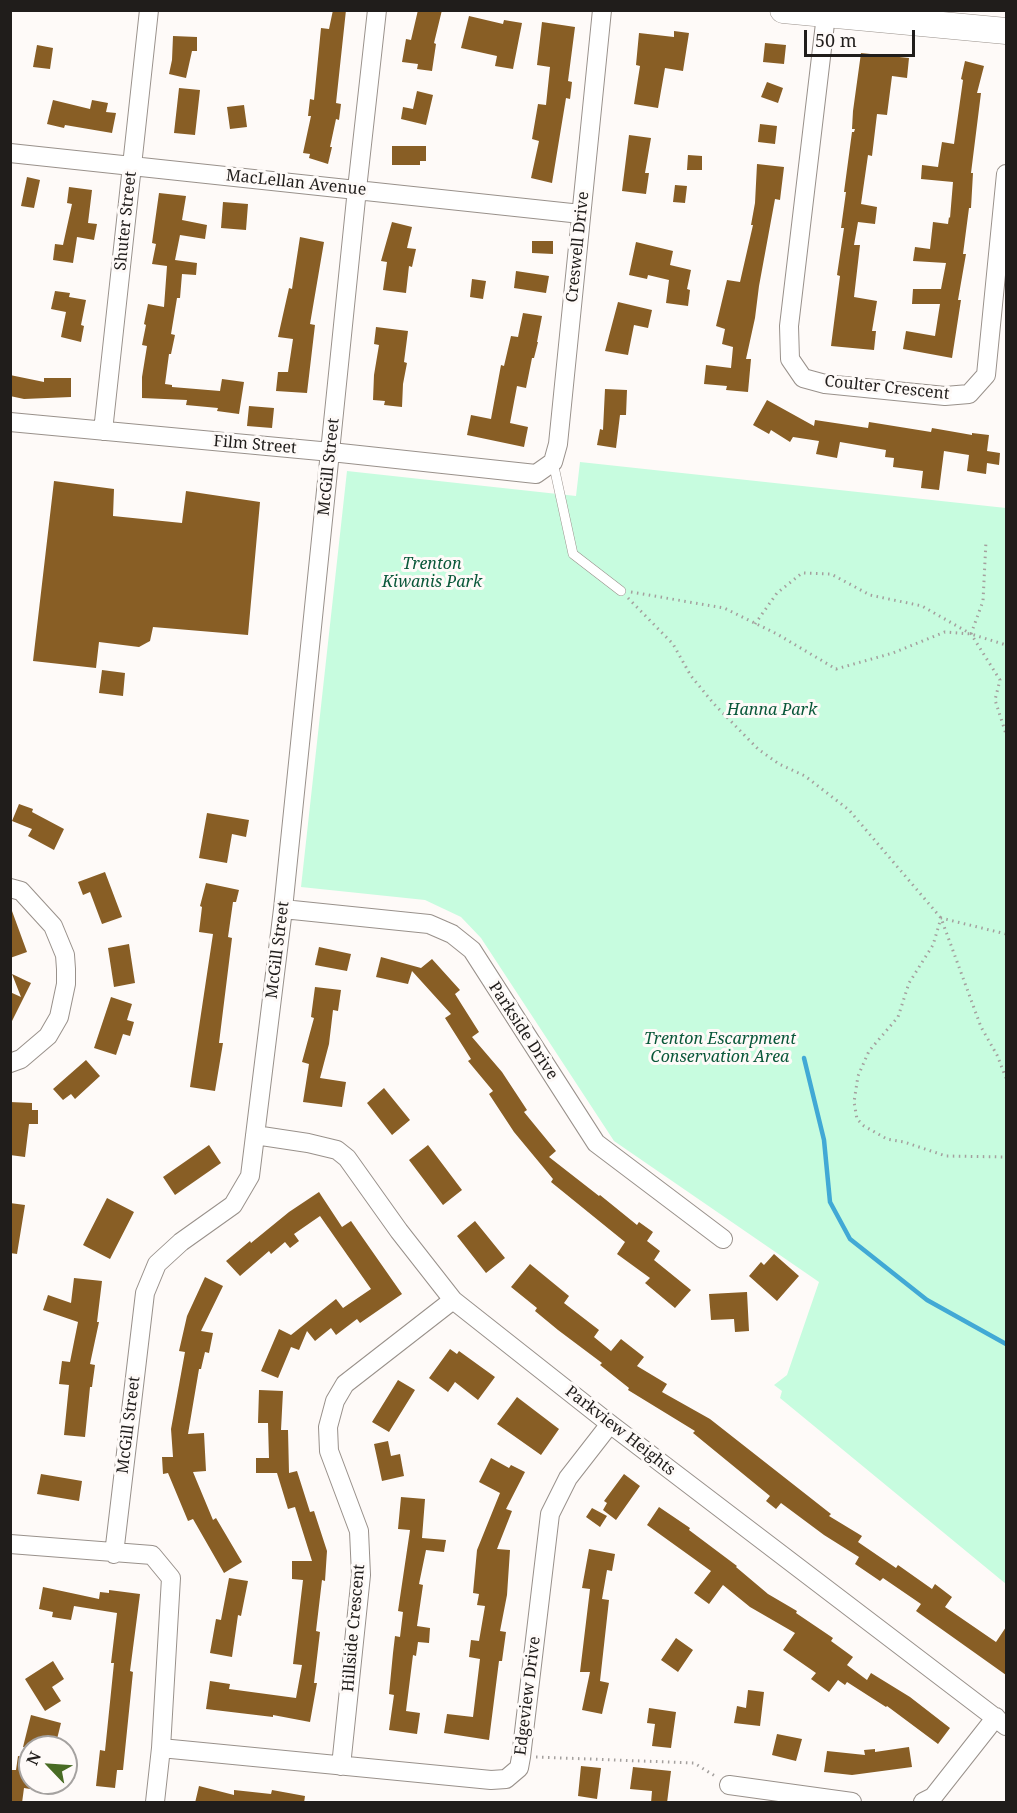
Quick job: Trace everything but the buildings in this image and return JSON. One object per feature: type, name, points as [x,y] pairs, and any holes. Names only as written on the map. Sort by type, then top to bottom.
[{"type":"main road","points":[[783,10],[1006,31]]},
{"type":"street","name":"Shuter Street","points":[[103,431],[149,10]]},
{"type":"street","name":"McGill Street","points":[[114,1554],[145,1293],[157,1264],[181,1242],[234,1205],[250,1176],[283,909],[377,10]]},
{"type":"street","name":"Creswell Drive","points":[[554,462],[558,444],[602,10]]},
{"type":"street","name":"Coulter Crescent","points":[[826,15],[789,326],[790,359],[803,378],[825,384],[945,396],[969,394],[986,375],[1006,174]]},
{"type":"street","name":"MacLellan Avenue","points":[[10,153],[581,214]]},
{"type":"street","name":"Film Street","points":[[10,422],[536,474],[554,462]]},
{"type":"street","points":[[10,888],[21,891],[53,926],[65,955],[66,984],[59,1017],[48,1036],[21,1059],[10,1063]]},
{"type":"street","name":"Parkside Drive","points":[[283,909],[429,924],[452,934],[472,950],[596,1143],[723,1239]]},
{"type":"street","name":"Parkview Heights","points":[[255,1135],[337,1150],[347,1158],[399,1231],[453,1300],[610,1424],[1001,1722]]},
{"type":"street","name":"Hillside Crescent","points":[[341,1766],[362,1575],[359,1531],[329,1451],[328,1427],[335,1401],[345,1384],[453,1300]]},
{"type":"street","name":"Edgeview Drive","points":[[161,1748],[490,1780],[506,1779],[519,1768],[521,1757],[550,1514],[568,1478],[610,1424]]},
{"type":"street","points":[[10,1544],[114,1554],[152,1555],[171,1578],[161,1748],[155,1803]]},
{"type":"street","points":[[923,1803],[933,1797],[1001,1722]]},
{"type":"street","points":[[729,1785],[852,1803]]},
{"type":"lane","points":[[554,462],[573,554],[621,591]]},
{"type":"path","points":[[971,634],[983,601],[986,541]]},
{"type":"path","points":[[755,624],[777,592],[802,573],[831,574],[870,594],[922,606],[971,634],[1006,645]]},
{"type":"path","points":[[621,591],[724,608],[777,634],[836,669],[893,653],[945,632],[971,634]]},
{"type":"path","points":[[621,591],[673,644],[691,676],[714,704],[758,749],[779,764],[805,776],[849,810],[941,918],[981,1027],[998,1055],[1006,1078]]},
{"type":"path","points":[[971,634],[1000,680],[995,700],[1006,734]]},
{"type":"path","points":[[941,918],[1006,934]]},
{"type":"path","points":[[941,918],[933,945],[909,983],[898,1017],[869,1052],[858,1076],[854,1102],[857,1119],[864,1126],[887,1139],[904,1142],[946,1156],[1006,1157]]},
{"type":"path","points":[[521,1757],[694,1763],[729,1785]]},
{"type":"green space","name":"Hanna Park","points":[[580,462],[1006,508],[1006,1584],[780,1398],[782,1391],[774,1385],[787,1375],[819,1282],[614,1141],[481,938],[461,917],[425,900],[301,887],[347,471],[576,496]]},
{"type":"waterway","points":[[804,1058],[824,1140],[830,1202],[850,1239],[927,1300],[1006,1344]]},
{"type":"park label","name":"Trenton Kiwanis Park","points":[[432,573]]},
{"type":"park label","name":"Trenton Escarpment Conservation Area","points":[[720,1048]]}]
